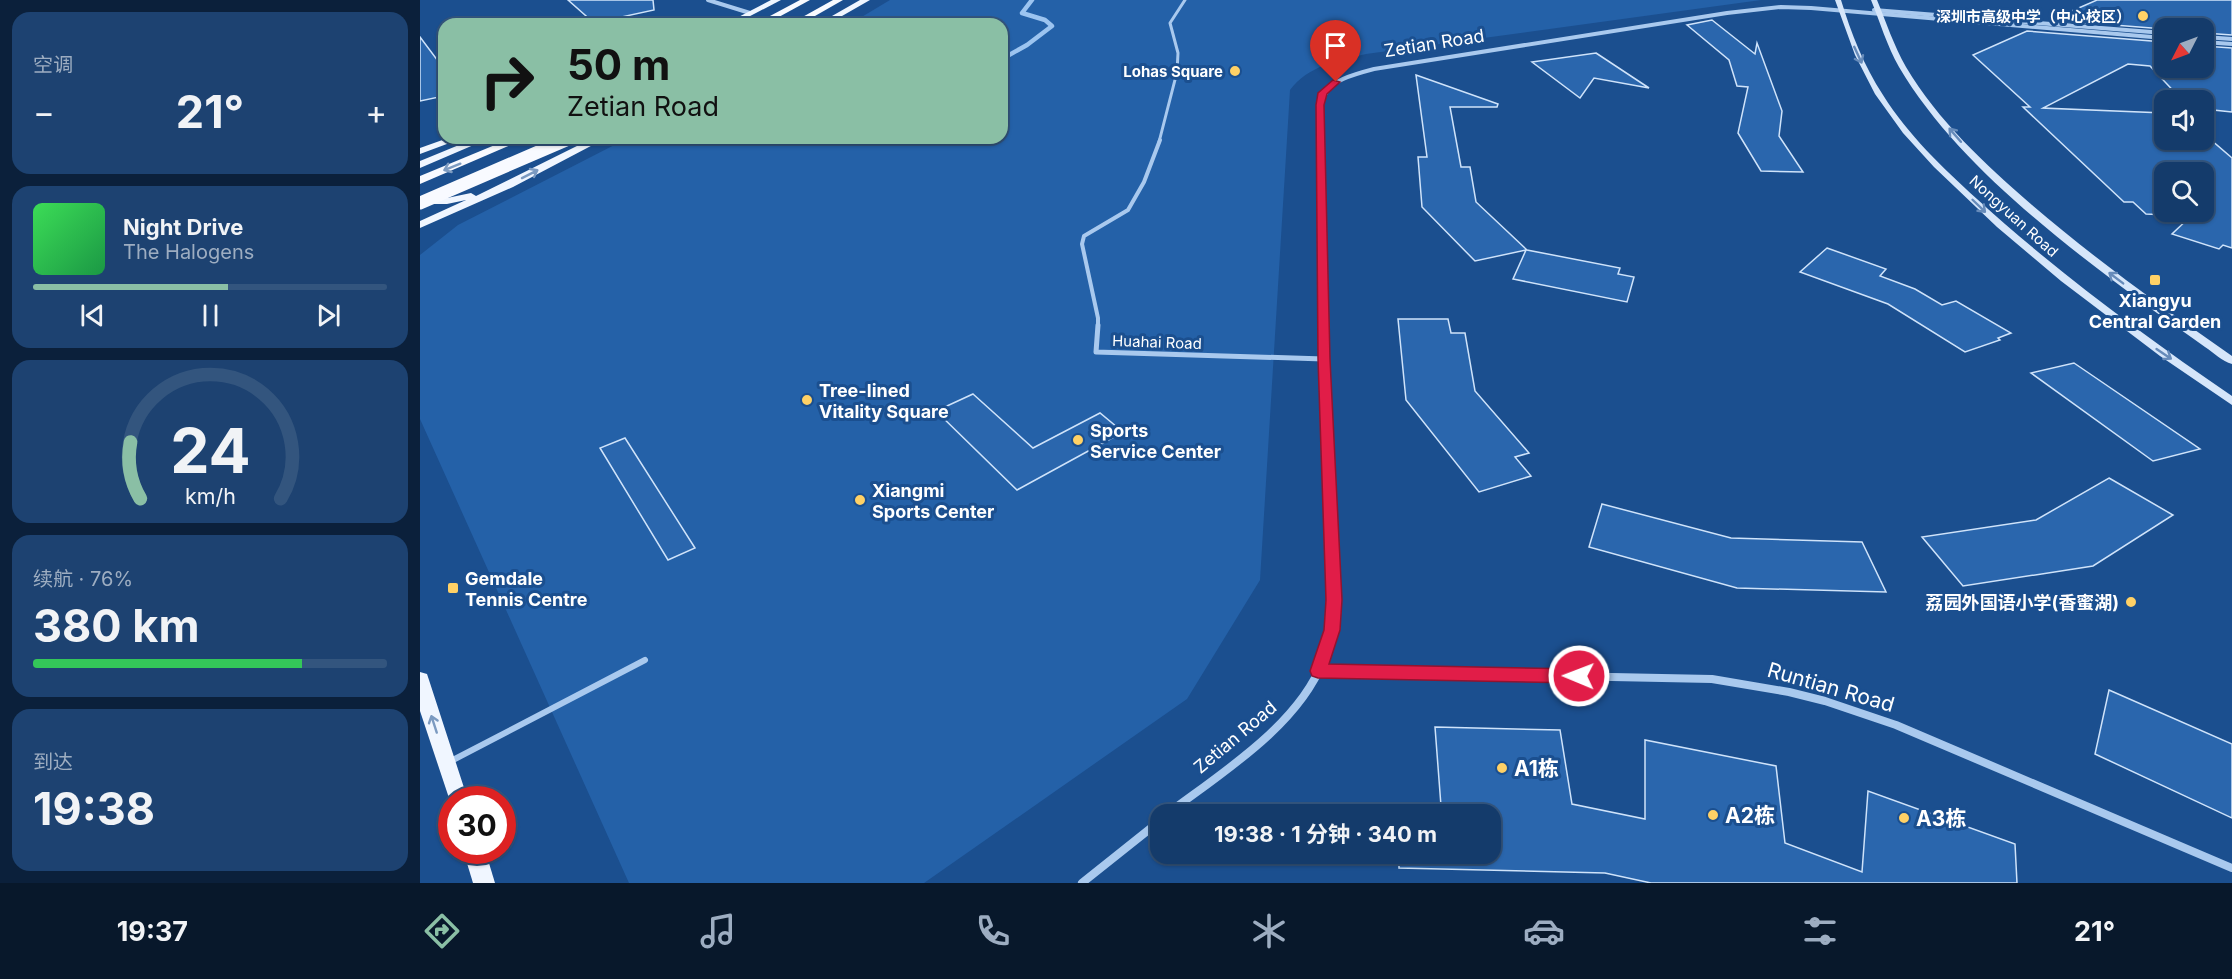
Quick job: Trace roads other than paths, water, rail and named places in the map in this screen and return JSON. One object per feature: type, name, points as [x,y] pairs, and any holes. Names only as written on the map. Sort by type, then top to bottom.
[{"type":"highway","points":[[771,18],[806,0]]},
{"type":"highway","points":[[805,18],[839,0]]},
{"type":"highway","points":[[420,180],[507,144]]},
{"type":"highway","points":[[420,202],[557,144]]},
{"type":"main road","points":[[742,18],[777,0]]},
{"type":"main road","points":[[833,18],[866,0]]},
{"type":"main road","name":"Nongyuan Road","points":[[1838,0],[1857,54],[1887,106],[1913,139],[1950,178],[1997,223],[2063,279],[2145,341],[2232,401]]},
{"type":"main road","name":"Nongyuan Road","points":[[1874,0],[1903,66],[1929,105],[1964,145],[2004,185],[2075,247],[2174,322],[2232,361]]},
{"type":"main road","points":[[420,151],[440,144]]},
{"type":"main road","points":[[420,165],[471,144]]},
{"type":"main road","points":[[420,225],[509,185],[589,144]]},
{"type":"main road","points":[[420,202],[458,199],[509,185]]},
{"type":"main road","points":[[420,233],[489,194]]},
{"type":"main road","points":[[420,680],[453,786]]},
{"type":"main road","points":[[478,864],[484,883]]},
{"type":"street","points":[[708,0],[750,14]]},
{"type":"street","name":"Huahai Road","points":[[1185,0],[1170,23],[1176,40],[1178,60],[1173,93],[1147,175],[1136,200],[1127,210],[1084,236],[1083,244],[1098,318],[1096,352],[1324,359]]},
{"type":"street","name":"Zetian Road","points":[[1179,804],[1292,711],[1318,671],[1332,630],[1334,600],[1324,359],[1320,105],[1323,93],[1336,82],[1374,69],[1727,13],[1781,7],[1879,13],[2154,37]]},
{"type":"street","name":"Zetian Road","points":[[1879,13],[2154,32]]},
{"type":"street","points":[[2214,38],[2232,39]]},
{"type":"street","points":[[2214,43],[2232,44]]},
{"type":"street","name":"Runtian Road","points":[[1318,671],[1712,679],[1757,683],[1795,691],[1890,721],[2232,868]]},
{"type":"street","points":[[1082,883],[1150,829]]},
{"type":"lane","points":[[446,764],[645,660]]},
{"type":"waterway","points":[[1008,56],[1052,26],[1045,20],[1022,13],[1032,0]]},
{"type":"place","name":"深圳市高级中学（中心校区）","points":[[2143,16]]},
{"type":"place","name":"Lohas Square","points":[[1235,71]]},
{"type":"place","name":"Xiangyu Central Garden","points":[[2155,280]]},
{"type":"place","name":"Tree-lined Vitality Square","points":[[807,400]]},
{"type":"place","name":"Sports Service Center","points":[[1078,440]]},
{"type":"place","name":"Xiangmi Sports Center","points":[[860,500]]},
{"type":"place","name":"Gemdale Tennis Centre","points":[[453,588]]},
{"type":"place","name":"荔园外国语小学(香蜜湖)","points":[[2131,602]]},
{"type":"place","name":"A1栋","points":[[1502,768]]},
{"type":"place","name":"A2栋","points":[[1713,815]]},
{"type":"place","name":"A3栋","points":[[1904,818]]}]
